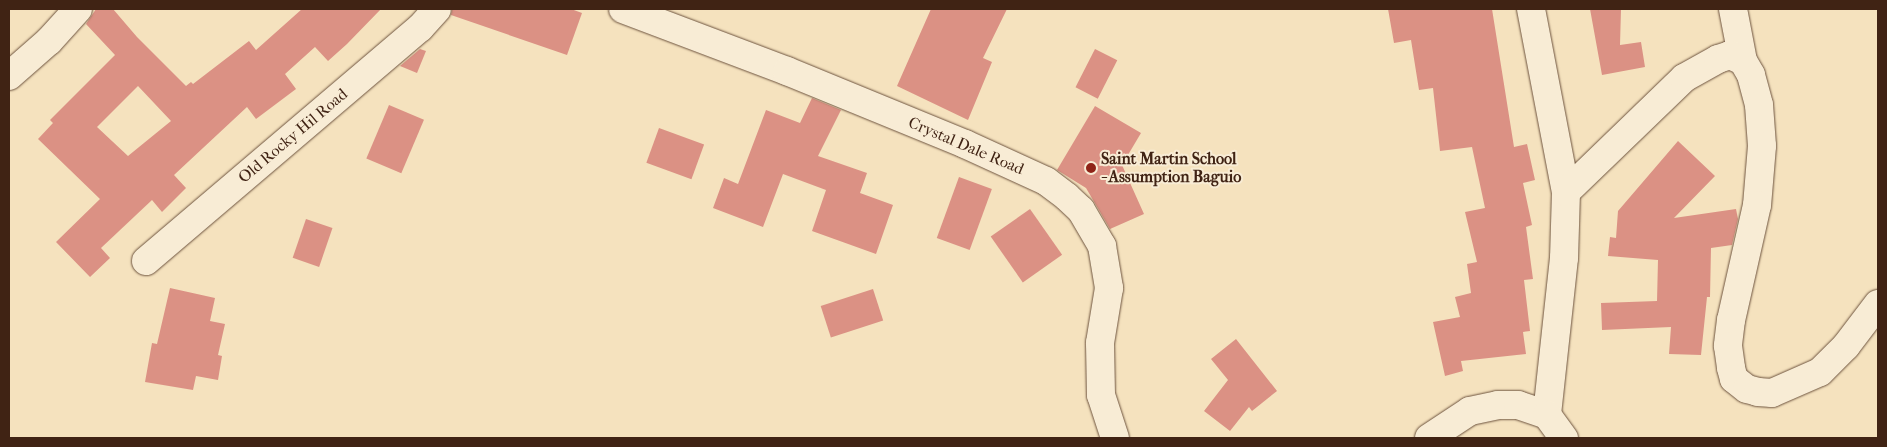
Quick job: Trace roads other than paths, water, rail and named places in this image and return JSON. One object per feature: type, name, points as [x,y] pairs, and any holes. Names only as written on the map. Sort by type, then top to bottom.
[{"type":"street","points":[[9,76],[49,41],[78,9]]},
{"type":"street","name":"Old Rocky Hil Road","points":[[146,261],[420,28],[436,9]]},
{"type":"street","name":"Crystal Dale Road","points":[[623,9],[787,71],[965,144],[1046,181],[1067,197],[1081,210],[1102,246],[1109,288],[1100,343],[1101,396],[1114,438]]},
{"type":"street","points":[[1531,9],[1566,192],[1564,258],[1547,415]]},
{"type":"street","points":[[1733,9],[1743,61],[1751,75],[1759,105],[1762,146],[1757,205],[1729,337],[1731,368],[1734,379],[1747,389],[1772,393],[1820,372],[1846,346],[1878,304]]},
{"type":"street","points":[[1566,192],[1684,78],[1718,59],[1730,55],[1743,61]]},
{"type":"street","points":[[1429,438],[1470,411],[1498,405],[1518,405],[1547,415],[1564,438]]},
{"type":"place","name":"Saint Martin School - Assumption Baguio","points":[[1091,168]]}]
